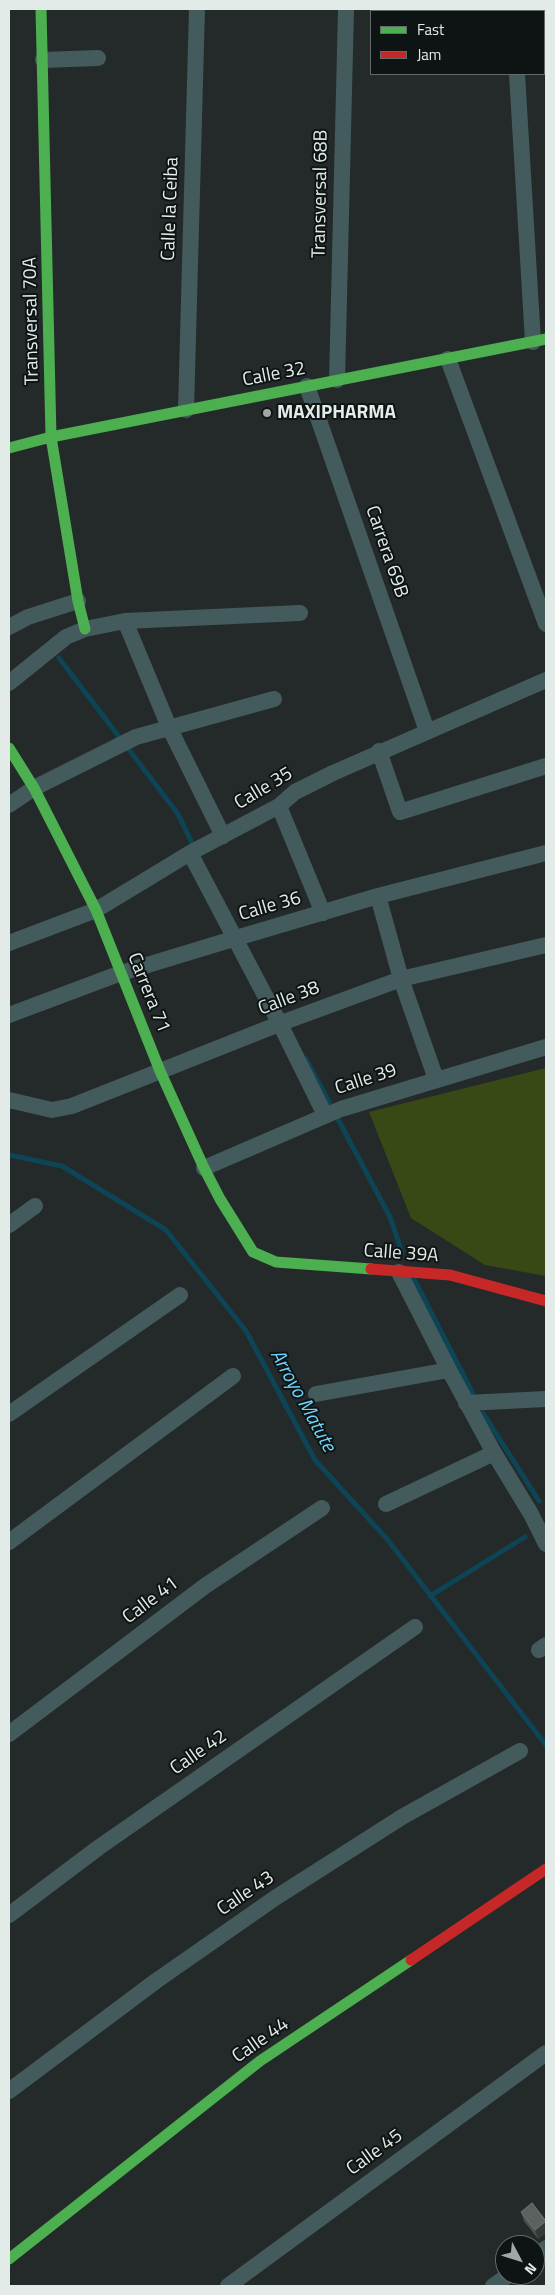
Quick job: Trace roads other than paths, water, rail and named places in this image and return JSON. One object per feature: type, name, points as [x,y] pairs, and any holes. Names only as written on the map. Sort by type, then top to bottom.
[{"type":"street","name":"Transversal 70A","points":[[41,9],[44,60],[52,437],[78,601],[85,629]]},
{"type":"street","name":"Calle la Ceiba","points":[[186,410],[197,9]]},
{"type":"street","name":"Transversal 68B","points":[[337,380],[346,9]]},
{"type":"street","points":[[44,60],[98,58]]},
{"type":"street","points":[[517,75],[540,340]]},
{"type":"street","name":"Calle 32","points":[[9,448],[52,437],[540,340]]},
{"type":"street","points":[[448,359],[546,624]]},
{"type":"street","name":"Carrera 69B","points":[[307,386],[427,731]]},
{"type":"street","points":[[9,627],[28,617],[78,601]]},
{"type":"street","points":[[9,683],[66,637],[85,629],[125,621],[300,613]]},
{"type":"street","points":[[125,621],[169,727],[223,836]]},
{"type":"street","name":"Calle 35","points":[[9,943],[96,910],[195,851],[279,806],[295,792],[379,752],[546,680]]},
{"type":"street","points":[[9,805],[34,788],[136,737],[274,699]]},
{"type":"street","name":"Carrera 71","points":[[9,748],[34,788],[96,910],[160,1071],[204,1168],[220,1200],[253,1252]]},
{"type":"street","points":[[379,752],[400,812],[546,766]]},
{"type":"street","points":[[279,806],[323,913]]},
{"type":"street","points":[[195,851],[331,1113]]},
{"type":"street","name":"Calle 36","points":[[9,1015],[121,973],[239,937],[378,896],[546,853]]},
{"type":"street","points":[[378,896],[401,978],[436,1079]]},
{"type":"street","name":"Calle 38","points":[[9,1100],[52,1110],[72,1106],[401,978],[546,945]]},
{"type":"street","name":"Calle 39","points":[[204,1168],[331,1113],[436,1079],[546,1047]]},
{"type":"street","points":[[9,1225],[35,1206]]},
{"type":"street","name":"Calle 39A","points":[[253,1252],[276,1262],[450,1275],[546,1301]]},
{"type":"street","points":[[399,1272],[466,1403],[494,1453],[539,1512],[546,1544]]},
{"type":"street","points":[[9,1414],[180,1295]]},
{"type":"street","points":[[316,1394],[449,1370]]},
{"type":"street","points":[[9,1542],[233,1376]]},
{"type":"street","points":[[466,1403],[546,1399]]},
{"type":"street","points":[[386,1504],[494,1453]]},
{"type":"street","name":"Calle 41","points":[[9,1734],[205,1586],[322,1508]]},
{"type":"street","name":"Calle 42","points":[[9,1915],[98,1848],[415,1627]]},
{"type":"street","name":"Calle 43","points":[[9,2091],[156,1981],[275,1898],[402,1817],[520,1751]]},
{"type":"street","name":"Calle 44","points":[[9,2259],[260,2061],[546,1869]]},
{"type":"street","name":"Calle 45","points":[[228,2286],[546,2053]]},
{"type":"waterway","points":[[59,658],[178,814],[195,849]]},
{"type":"waterway","points":[[306,1059],[390,1217],[402,1252]]},
{"type":"waterway","name":"Arroyo Matute","points":[[9,1155],[62,1166],[166,1230],[246,1331],[315,1460],[387,1539],[546,1745]]},
{"type":"waterway","points":[[414,1279],[473,1394]]},
{"type":"waterway","points":[[483,1413],[539,1501]]},
{"type":"waterway","points":[[430,1596],[525,1537]]},
{"type":"place","name":"MAXIPHARMA","points":[[267,413]]}]
